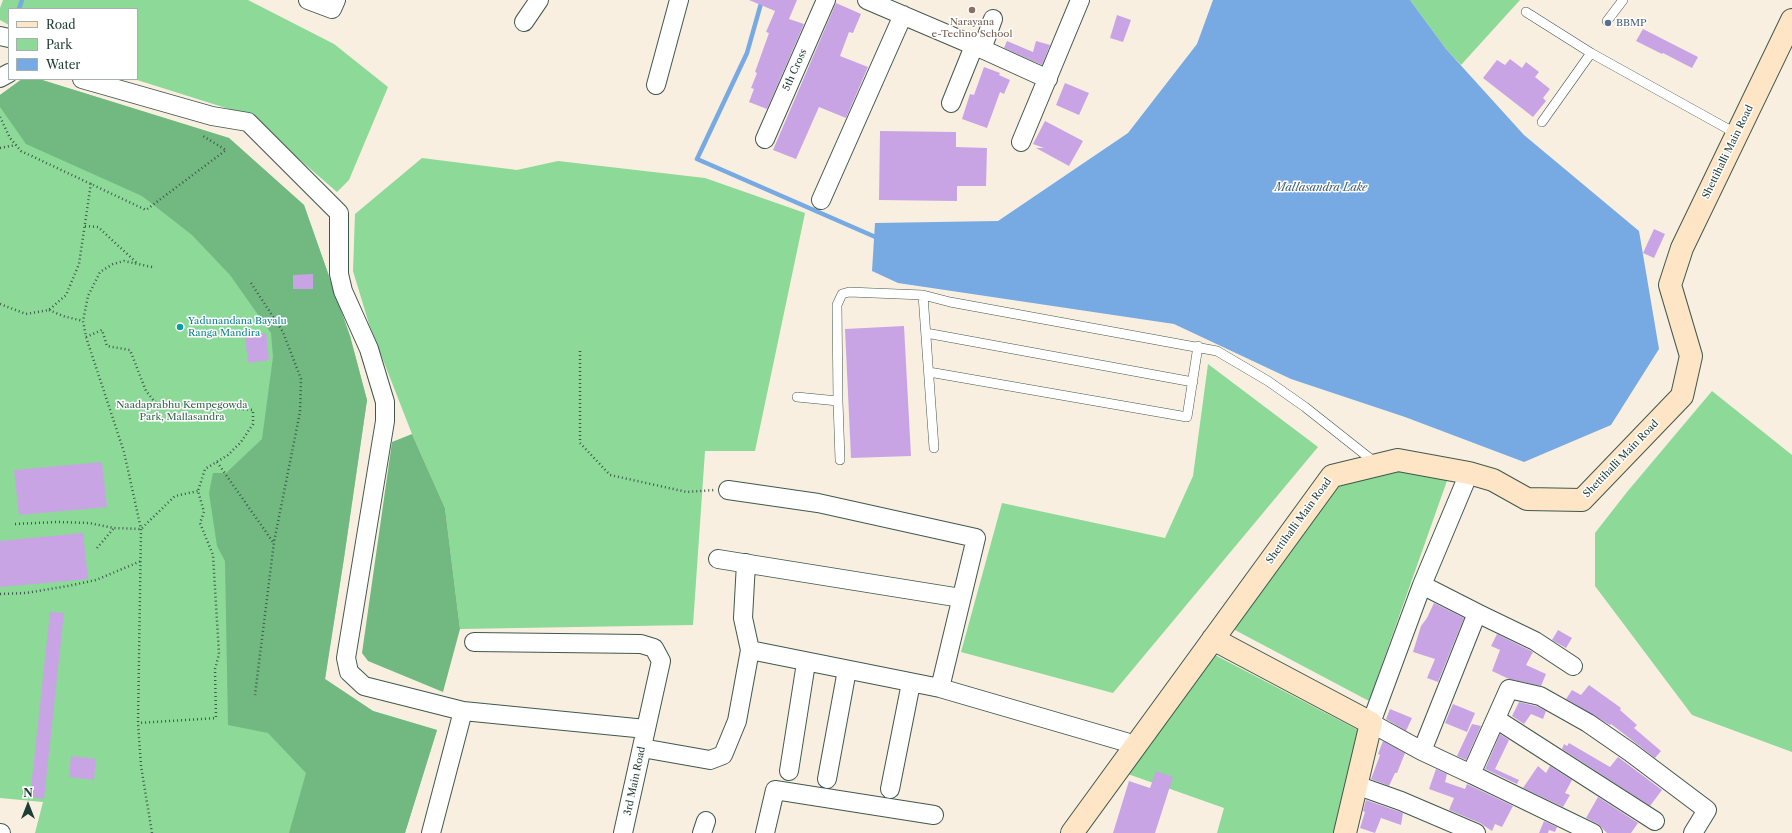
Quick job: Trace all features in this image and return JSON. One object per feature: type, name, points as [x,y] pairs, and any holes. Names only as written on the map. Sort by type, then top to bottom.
[{"type":"street","points":[[308,0],[332,9],[336,0]]},
{"type":"street","points":[[524,22],[539,0]]},
{"type":"street","points":[[656,85],[679,0]]},
{"type":"street","name":"5th Cross","points":[[765,139],[826,0]]},
{"type":"street","points":[[867,0],[978,47],[1048,79]]},
{"type":"street","points":[[1021,142],[1080,0]]},
{"type":"street","points":[[821,200],[903,15]]},
{"type":"street","points":[[951,103],[993,19]]},
{"type":"street","name":"Shettihalli Main Road","points":[[1072,833],[1332,476],[1398,460],[1469,473],[1492,480],[1527,499],[1582,500],[1682,396],[1691,356],[1670,285],[1682,248],[1792,20]]},
{"type":"street","points":[[86,80],[212,116],[248,122],[339,213],[339,274],[343,291],[369,349],[385,402],[385,421],[346,658],[349,672],[364,686],[463,712],[646,729]]},
{"type":"street","points":[[1347,832],[1356,785],[1371,723],[1422,585],[1469,473]]},
{"type":"street","points":[[728,490],[818,504],[976,538],[940,688]]},
{"type":"street","points":[[718,559],[961,598]]},
{"type":"street","points":[[642,748],[710,760],[723,755],[736,721],[750,650],[743,618],[746,563]]},
{"type":"street","points":[[1422,585],[1535,641],[1573,666]]},
{"type":"street","points":[[1422,751],[1477,613]]},
{"type":"street","points":[[1213,639],[1422,751],[1593,833]]},
{"type":"street","name":"3rd Main Road","points":[[474,642],[641,644],[654,648],[661,661],[623,833]]},
{"type":"street","points":[[750,650],[806,663],[848,670],[911,684],[940,688],[1136,744]]},
{"type":"street","points":[[789,771],[806,663]]},
{"type":"street","points":[[827,779],[848,670]]},
{"type":"street","points":[[890,789],[911,684]]},
{"type":"street","points":[[1470,774],[1509,689],[1540,696],[1588,723],[1630,752],[1707,810],[1693,833]]},
{"type":"street","points":[[431,833],[463,712]]},
{"type":"street","points":[[1496,719],[1655,822]]},
{"type":"street","points":[[1356,785],[1402,801],[1476,833]]},
{"type":"street","points":[[765,833],[775,790],[934,814]]},
{"type":"lane","points":[[1607,21],[1623,0]]},
{"type":"lane","points":[[1526,12],[1591,53],[1737,134]]},
{"type":"lane","points":[[1542,122],[1591,53]]},
{"type":"lane","points":[[840,460],[837,305],[842,294],[849,292],[923,295],[950,302],[1217,350],[1268,381],[1305,407],[1378,464]]},
{"type":"lane","points":[[923,295],[934,448]]},
{"type":"lane","points":[[926,333],[1193,382]]},
{"type":"lane","points":[[929,372],[1187,417],[1198,346]]},
{"type":"lane","points":[[797,397],[838,401]]},
{"type":"path","points":[[0,117],[10,138],[21,151],[146,210],[226,150],[203,136]]},
{"type":"path","points":[[0,148],[16,145]]},
{"type":"path","points":[[0,304],[26,314],[49,310],[66,295],[79,264],[90,183]]},
{"type":"path","points":[[85,226],[98,227],[138,264]]},
{"type":"path","points":[[152,267],[124,261],[112,264],[100,272],[88,296],[83,321],[86,338],[124,452],[141,529],[138,723],[141,766],[152,833]]},
{"type":"path","points":[[251,283],[283,332],[301,380],[300,412],[274,542],[255,695]]},
{"type":"path","points":[[49,310],[63,316],[83,321]]},
{"type":"path","points":[[86,338],[102,330],[107,346],[130,350],[146,391],[155,402],[253,410],[253,424],[241,442],[228,455],[206,469],[198,491],[204,512],[200,523],[213,555],[219,654],[215,668],[216,718],[138,723]]},
{"type":"path","points":[[580,350],[580,443],[610,475],[687,492],[728,490]]},
{"type":"path","points":[[217,462],[274,542]]},
{"type":"path","points":[[15,524],[56,522],[89,523],[114,528],[141,529],[175,496],[198,491]]},
{"type":"path","points":[[97,548],[114,528]]},
{"type":"path","points":[[0,594],[26,593],[96,580],[141,561]]},
{"type":"green space","points":[[3,0],[248,0],[334,44],[388,87],[349,180],[337,192],[248,115],[137,80],[138,8],[8,8],[8,24],[0,20],[0,8]]},
{"type":"green space","points":[[1410,0],[1520,0],[1461,65],[1446,49]]},
{"type":"green space","name":"Naadaprabhu Kempegowda Park, Mallasandra","points":[[21,80],[42,80],[229,138],[304,205],[350,336],[367,400],[325,679],[373,711],[437,730],[405,833],[35,833],[43,802],[0,798],[0,95]]},
{"type":"green space","points":[[21,80],[42,80],[229,138],[304,205],[350,336],[367,400],[325,679],[373,711],[437,730],[405,833],[289,833],[306,773],[268,733],[228,725],[225,561],[217,546],[209,493],[213,473],[226,473],[262,439],[273,357],[271,333],[230,275],[192,235],[142,196],[26,144],[0,107],[0,95]]},
{"type":"green space","points":[[422,158],[517,170],[558,161],[705,178],[805,213],[755,451],[705,451],[693,625],[460,629],[445,508],[412,434],[369,324],[353,271],[355,214]]},
{"type":"green space","points":[[1208,364],[1318,447],[1113,693],[961,652],[1002,503],[1165,538],[1193,476]]},
{"type":"green space","points":[[1712,391],[1792,455],[1792,752],[1692,715],[1595,586],[1595,533],[1627,492]]},
{"type":"green space","points":[[412,434],[445,508],[460,629],[443,692],[368,661],[362,653],[392,442]]},
{"type":"green space","points":[[1395,471],[1448,478],[1369,701],[1233,629],[1336,480]]},
{"type":"green space","points":[[1215,655],[1360,731],[1334,833],[1217,833],[1224,808],[1125,773]]},
{"type":"water","name":"Mallasandra Lake","points":[[1213,0],[1410,0],[1446,49],[1524,135],[1639,231],[1659,349],[1611,425],[1524,462],[1405,417],[1291,379],[1174,324],[898,283],[872,271],[875,223],[998,221],[1128,133],[1197,44]]},
{"type":"building","points":[[749,0],[797,0],[789,19],[804,24],[767,109],[749,102],[754,89],[751,88],[757,73],[755,72],[769,33],[766,32],[775,11]]},
{"type":"building","points":[[836,3],[861,14],[853,33],[849,32],[840,56],[868,67],[846,118],[819,107],[796,159],[773,150]]},
{"type":"building","points":[[1117,15],[1131,20],[1123,42],[1110,38]]},
{"type":"building","points":[[1643,29],[1698,57],[1692,68],[1636,41]]},
{"type":"building","points":[[1007,41],[1033,52],[1036,41],[1050,45],[1042,65],[1004,48]]},
{"type":"building","points":[[1510,59],[1522,68],[1526,62],[1539,72],[1535,77],[1550,89],[1543,98],[1546,101],[1533,117],[1483,78],[1497,60],[1505,65]]},
{"type":"building","points":[[984,67],[1000,73],[999,75],[1010,80],[1004,94],[1000,92],[987,128],[962,119],[970,94],[974,95]]},
{"type":"building","points":[[1065,83],[1089,93],[1079,115],[1056,105]]},
{"type":"building","points":[[1045,121],[1083,141],[1069,166],[1036,148],[1044,148],[1033,144]]},
{"type":"building","points":[[880,131],[956,132],[956,147],[987,148],[986,186],[957,186],[957,201],[879,200]]},
{"type":"building","points":[[1654,229],[1665,234],[1654,258],[1643,253]]},
{"type":"building","points":[[313,274],[313,289],[293,289],[293,275]]},
{"type":"building","points":[[904,326],[911,456],[851,458],[845,329]]},
{"type":"building","points":[[266,333],[269,360],[248,363],[245,336]]},
{"type":"building","points":[[102,462],[107,507],[19,515],[14,470]]},
{"type":"building","points":[[83,533],[88,579],[0,587],[0,541]]},
{"type":"building","points":[[1434,603],[1464,618],[1438,682],[1427,678],[1435,659],[1413,652],[1421,626],[1427,618]]},
{"type":"building","points":[[50,612],[64,613],[44,799],[30,797]]},
{"type":"building","points":[[1558,630],[1572,638],[1566,648],[1552,640]]},
{"type":"building","points":[[1497,634],[1533,652],[1526,665],[1546,674],[1541,686],[1509,679],[1492,671],[1500,650],[1491,646]]},
{"type":"building","points":[[1589,685],[1621,708],[1620,710],[1637,725],[1634,728],[1661,751],[1655,758],[1611,724],[1610,725],[1566,699],[1572,690],[1581,695]]},
{"type":"building","points":[[1519,702],[1536,706],[1546,711],[1543,719],[1531,714],[1524,724],[1512,716]]},
{"type":"building","points":[[1453,704],[1475,713],[1467,732],[1445,723]]},
{"type":"building","points":[[1390,709],[1412,718],[1406,731],[1386,719]]},
{"type":"building","points":[[1472,724],[1481,726],[1466,760],[1457,756]]},
{"type":"building","points":[[1500,734],[1509,740],[1495,769],[1519,780],[1517,784],[1485,769]]},
{"type":"building","points":[[1383,741],[1405,753],[1397,773],[1395,773],[1389,786],[1371,779],[1380,755],[1378,754]]},
{"type":"building","points":[[1569,743],[1610,767],[1618,757],[1662,790],[1650,806],[1562,749],[1564,744],[1567,746]]},
{"type":"building","points":[[71,756],[96,759],[94,780],[69,777]]},
{"type":"building","points":[[1538,766],[1546,773],[1550,766],[1572,780],[1565,793],[1570,795],[1563,807],[1523,788]]},
{"type":"building","points":[[1436,769],[1447,774],[1445,782],[1465,789],[1467,784],[1513,806],[1502,827],[1495,824],[1492,831],[1480,823],[1449,810],[1454,798],[1429,789]]},
{"type":"building","points":[[1156,771],[1173,777],[1155,833],[1113,833],[1129,781],[1150,788]]},
{"type":"building","points":[[1598,797],[1638,823],[1631,833],[1607,833],[1598,824],[1586,818]]},
{"type":"building","points":[[1366,800],[1403,813],[1401,825],[1381,818],[1375,833],[1360,828],[1365,812],[1363,811]]},
{"type":"building","points":[[1544,821],[1557,827],[1555,832],[1549,830],[1548,833],[1539,833]]},
{"type":"waterway","points":[[19,8],[22,0]]},
{"type":"waterway","points":[[762,0],[747,53],[697,159],[880,239]]},
{"type":"place","name":"Narayana e-Techno School","points":[[972,10]]},
{"type":"place","name":"BBMP","points":[[1608,23]]},
{"type":"place","name":"Yadunandana Bayalu Ranga Mandira","points":[[180,327]]}]
